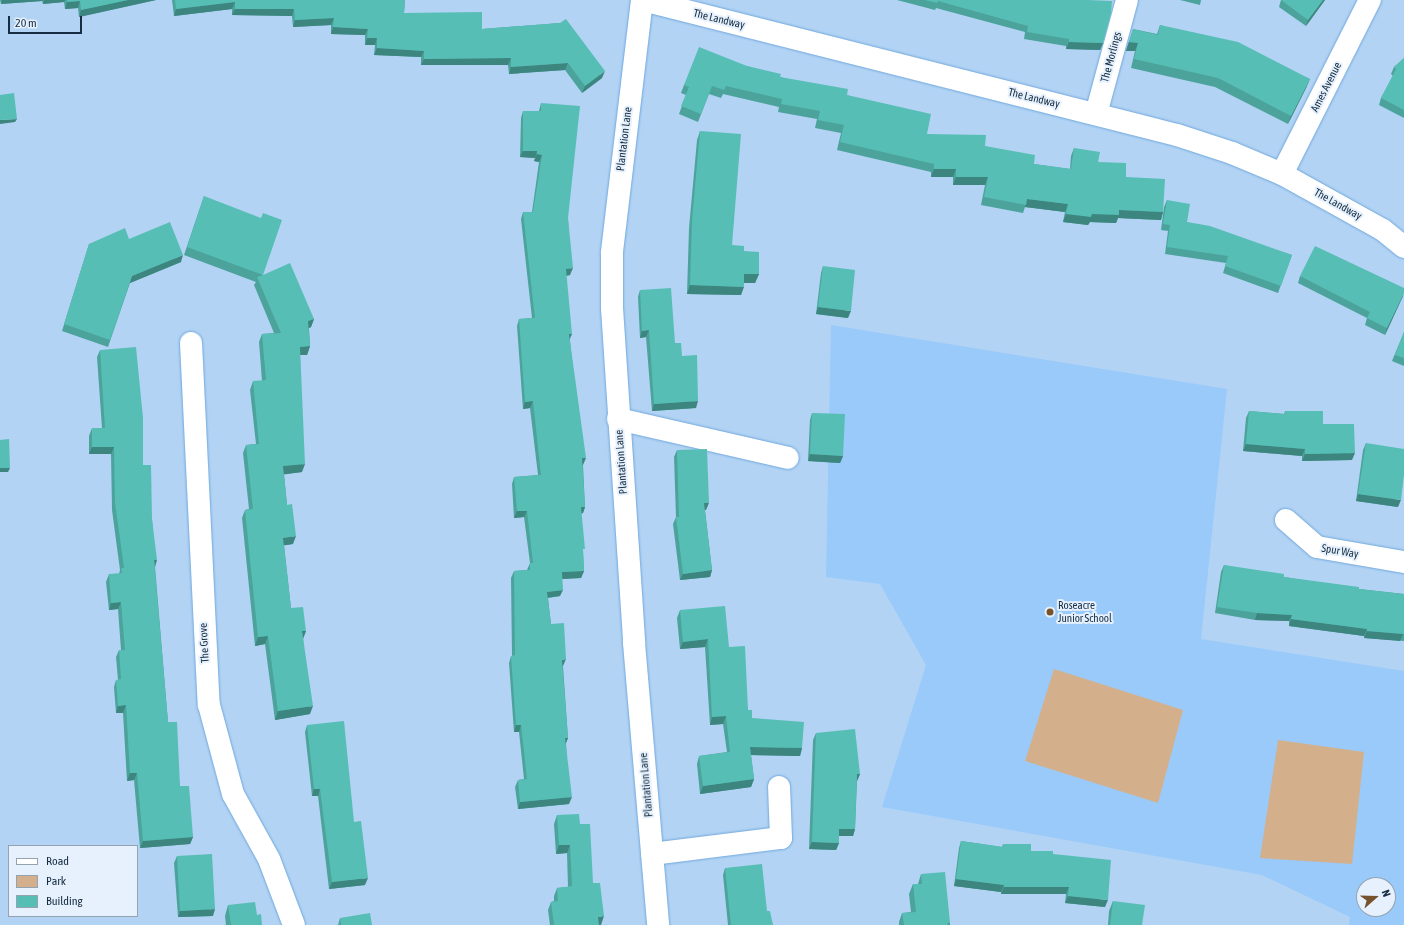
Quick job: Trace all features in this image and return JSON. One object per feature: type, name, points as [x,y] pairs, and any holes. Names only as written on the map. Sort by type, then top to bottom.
[{"type":"street","name":"The Landway","points":[[643,0],[1177,135],[1232,153],[1282,174],[1383,230],[1404,247]]},
{"type":"street","name":"Plantation Lane","points":[[643,0],[612,253],[618,419],[658,925]]},
{"type":"street","name":"The Morlings","points":[[1096,114],[1126,0]]},
{"type":"street","name":"Ames Avenue","points":[[1282,174],[1370,0]]},
{"type":"street","name":"The Grove","points":[[191,343],[209,705],[233,794],[269,858],[294,925]]},
{"type":"street","points":[[618,419],[788,458]]},
{"type":"street","name":"Spur Way","points":[[1286,520],[1317,547],[1404,562]]},
{"type":"street","points":[[652,854],[781,838],[779,787]]},
{"type":"shaded area","name":"Roseacre Junior School","points":[[831,325],[1227,389],[1201,639],[1404,671],[1404,925],[1349,925],[1350,917],[1262,875],[882,807],[926,665],[880,584],[826,577]]},
{"type":"green space","points":[[1054,669],[1183,710],[1158,803],[1025,761]]},
{"type":"green space","points":[[1278,740],[1364,752],[1352,864],[1260,858]]},
{"type":"building","points":[[67,0],[128,0],[81,10],[80,1],[67,2]]},
{"type":"building","points":[[175,0],[405,0],[404,13],[482,12],[482,29],[560,23],[566,19],[605,71],[585,86],[568,63],[511,67],[511,58],[424,59],[424,51],[377,48],[377,38],[367,38],[368,29],[333,27],[334,18],[295,20],[294,9],[235,9],[235,2],[176,9]]},
{"type":"building","points":[[925,0],[1112,1],[1111,13],[1103,43],[1069,42],[1069,39],[1027,32],[1028,26],[938,1],[937,3]]},
{"type":"building","points":[[1281,0],[1323,0],[1308,20]]},
{"type":"building","points":[[1160,25],[1238,42],[1310,79],[1291,116],[1218,78],[1134,59],[1138,43],[1129,42],[1133,29],[1158,35]]},
{"type":"building","points":[[699,47],[747,66],[781,74],[780,77],[848,89],[847,95],[931,114],[927,134],[986,135],[985,146],[1035,155],[1034,164],[1071,169],[1074,148],[1100,152],[1098,162],[1126,163],[1126,177],[1165,179],[1163,212],[1119,210],[1119,215],[1092,214],[1091,217],[1066,214],[1068,204],[1027,199],[1026,205],[984,197],[988,177],[956,177],[956,169],[934,169],[934,164],[840,142],[844,125],[818,120],[820,111],[781,104],[782,99],[726,86],[724,90],[712,86],[701,114],[681,106],[689,87],[684,85]]},
{"type":"building","points":[[1404,58],[1404,110],[1381,98],[1396,69],[1394,67]]},
{"type":"building","points":[[14,93],[17,119],[0,120],[0,95]]},
{"type":"building","points":[[541,103],[580,106],[568,218],[573,268],[566,269],[572,334],[569,334],[586,458],[582,458],[585,507],[581,507],[585,549],[583,549],[584,571],[562,572],[563,590],[547,592],[551,624],[564,623],[566,659],[562,660],[568,738],[565,738],[572,797],[520,802],[518,780],[527,779],[521,725],[516,725],[511,656],[515,655],[514,571],[530,570],[530,563],[533,563],[527,511],[517,511],[514,477],[541,475],[533,401],[525,402],[519,319],[535,318],[523,212],[533,212],[542,155],[537,154],[537,151],[523,151],[523,111],[541,111]]},
{"type":"building","points":[[700,131],[741,134],[732,245],[744,246],[744,251],[759,252],[759,274],[744,274],[744,287],[690,285],[692,220]]},
{"type":"building","points":[[204,196],[261,218],[263,213],[282,220],[263,275],[187,247]]},
{"type":"building","points":[[1167,200],[1190,204],[1187,222],[1210,226],[1292,255],[1281,286],[1225,266],[1228,256],[1167,247],[1170,225],[1163,224]]},
{"type":"building","points":[[170,222],[183,255],[132,276],[110,340],[64,324],[89,244],[125,228],[129,239]]},
{"type":"building","points":[[1315,246],[1404,288],[1404,293],[1387,328],[1367,318],[1370,312],[1300,276]]},
{"type":"building","points":[[290,263],[314,319],[308,321],[310,346],[300,347],[305,464],[283,466],[287,505],[292,504],[296,536],[283,538],[291,608],[303,607],[306,631],[302,631],[313,706],[278,711],[268,636],[258,637],[245,510],[253,509],[246,445],[259,444],[253,381],[266,380],[262,334],[281,333],[257,277]]},
{"type":"building","points":[[823,266],[855,270],[851,311],[818,307]]},
{"type":"building","points":[[671,288],[675,343],[681,343],[682,356],[697,355],[698,401],[654,404],[649,330],[642,331],[640,290]]},
{"type":"building","points":[[1404,332],[1404,358],[1395,355]]},
{"type":"building","points":[[136,347],[143,418],[143,465],[151,465],[152,519],[157,560],[154,560],[168,722],[177,722],[180,786],[189,786],[193,837],[143,841],[137,773],[130,773],[126,705],[118,706],[116,680],[121,679],[119,650],[125,650],[121,602],[111,603],[109,574],[122,573],[121,568],[124,568],[115,503],[114,447],[92,447],[92,428],[105,428],[100,350]]},
{"type":"building","points":[[1249,411],[1285,414],[1285,411],[1323,411],[1323,424],[1354,424],[1355,453],[1305,454],[1305,449],[1246,444]]},
{"type":"building","points":[[812,413],[845,414],[843,456],[810,454]]},
{"type":"building","points":[[9,439],[10,468],[0,468],[0,440]]},
{"type":"building","points":[[1366,443],[1404,449],[1404,475],[1401,500],[1358,494]]},
{"type":"building","points":[[707,449],[709,503],[704,503],[712,570],[683,574],[676,517],[679,517],[677,450]]},
{"type":"building","points":[[1224,565],[1284,574],[1284,577],[1359,587],[1359,589],[1404,594],[1404,634],[1367,631],[1367,629],[1291,619],[1292,615],[1257,613],[1217,607]]},
{"type":"building","points":[[725,606],[729,647],[745,646],[748,710],[752,710],[752,718],[804,722],[802,748],[750,747],[754,779],[703,786],[699,756],[730,752],[726,716],[712,717],[708,639],[683,642],[680,610]]},
{"type":"building","points":[[344,721],[354,822],[361,821],[368,878],[332,882],[320,789],[314,789],[307,725]]},
{"type":"building","points":[[855,729],[860,774],[857,774],[855,829],[839,829],[839,843],[812,842],[816,733]]},
{"type":"building","points":[[579,814],[580,824],[590,824],[593,883],[600,883],[604,916],[598,917],[599,925],[554,925],[551,902],[558,901],[557,888],[572,886],[570,845],[559,845],[557,815]]},
{"type":"building","points":[[961,841],[1003,847],[1003,844],[1031,844],[1031,851],[1053,851],[1053,854],[1111,860],[1108,900],[1068,896],[1069,887],[1004,887],[1004,885],[956,879]]},
{"type":"building","points":[[212,854],[215,909],[180,911],[177,856]]},
{"type":"building","points":[[762,864],[767,911],[770,911],[773,925],[731,925],[725,868]]},
{"type":"building","points":[[945,872],[950,923],[947,925],[904,925],[902,913],[916,912],[913,884],[922,884],[921,874]]},
{"type":"building","points":[[1113,901],[1145,905],[1142,925],[1110,925]]},
{"type":"building","points":[[255,902],[257,915],[261,914],[262,925],[231,925],[228,905]]},
{"type":"building","points":[[370,913],[372,925],[341,925],[340,918]]},
{"type":"place","name":"Roseacre Junior School","points":[[1050,612]]}]
